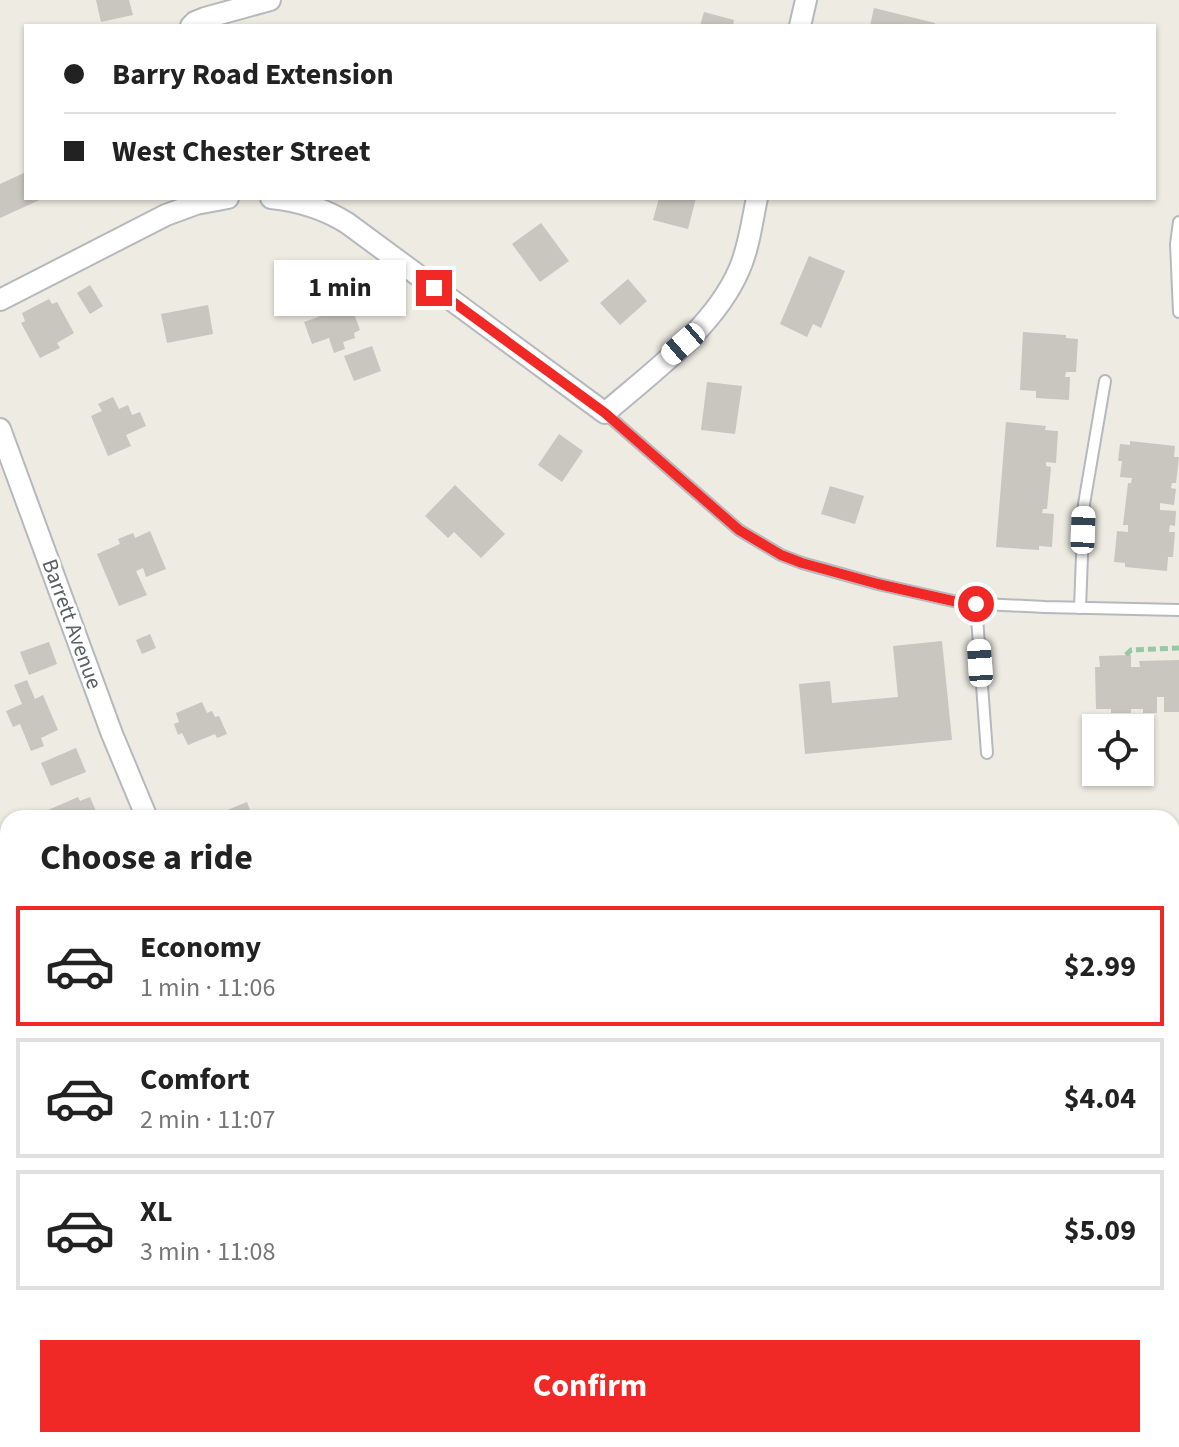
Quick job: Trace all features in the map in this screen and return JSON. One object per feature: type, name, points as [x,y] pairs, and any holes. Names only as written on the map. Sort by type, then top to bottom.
[{"type":"street","points":[[193,24],[270,0]]},
{"type":"street","points":[[800,24],[806,0]]},
{"type":"street","points":[[0,300],[166,215],[217,200]]},
{"type":"street","points":[[286,200],[333,214],[605,413],[683,344],[715,310],[740,268],[757,200]]},
{"type":"street","name":"Barrett Avenue","points":[[0,429],[112,734],[144,810]]},
{"type":"lane","points":[[1179,222],[1176,244],[1179,312]]},
{"type":"lane","points":[[1080,608],[1084,504],[1105,381]]},
{"type":"lane","points":[[605,413],[739,530],[781,555],[802,563],[962,603],[1179,610]]},
{"type":"lane","points":[[976,604],[987,753]]},
{"type":"path","points":[[1126,655],[1131,650],[1179,648]]},
{"type":"building","points":[[96,0],[129,0],[133,15],[101,22]]},
{"type":"building","points":[[874,8],[935,23],[935,24],[870,24]]},
{"type":"building","points":[[704,12],[734,20],[733,24],[701,24]]},
{"type":"building","points":[[24,173],[24,200],[40,200],[0,218],[0,184]]},
{"type":"building","points":[[658,200],[695,200],[688,229],[653,220]]},
{"type":"building","points":[[541,223],[569,261],[540,282],[512,244]]},
{"type":"building","points":[[809,256],[845,271],[821,328],[813,324],[807,337],[780,324]]},
{"type":"building","points":[[628,279],[647,301],[620,325],[600,303]]},
{"type":"building","points":[[90,285],[103,306],[90,314],[77,293]]},
{"type":"building","points":[[347,295],[360,330],[354,333],[355,338],[343,342],[345,349],[334,353],[329,338],[312,344],[304,322],[321,316],[317,306]]},
{"type":"building","points":[[49,299],[52,304],[57,302],[74,333],[57,343],[60,348],[40,358],[21,323],[25,321],[22,313]]},
{"type":"building","points":[[208,305],[213,334],[167,343],[161,314]]},
{"type":"building","points":[[1023,332],[1066,335],[1066,338],[1078,339],[1076,372],[1066,372],[1065,377],[1070,377],[1069,400],[1036,398],[1036,391],[1020,390]]},
{"type":"building","points":[[372,346],[381,371],[354,381],[344,356]]},
{"type":"building","points":[[707,382],[742,386],[735,434],[701,430]]},
{"type":"building","points":[[113,397],[119,409],[128,405],[132,415],[140,412],[146,426],[126,435],[131,446],[108,456],[91,416],[102,411],[98,404]]},
{"type":"building","points":[[1006,422],[1046,426],[1045,430],[1058,431],[1056,463],[1046,462],[1046,466],[1051,467],[1047,509],[1043,509],[1042,513],[1054,514],[1052,547],[1039,546],[1039,550],[996,547]]},
{"type":"building","points":[[559,434],[583,451],[562,482],[538,465]]},
{"type":"building","points":[[1130,441],[1175,446],[1174,457],[1179,457],[1176,483],[1172,483],[1171,488],[1176,489],[1174,505],[1160,503],[1160,510],[1176,511],[1175,526],[1170,525],[1169,532],[1175,532],[1173,557],[1168,557],[1167,571],[1125,567],[1125,563],[1114,562],[1117,531],[1128,532],[1128,525],[1123,525],[1128,483],[1132,478],[1120,477],[1122,461],[1118,461],[1120,444],[1130,445]]},
{"type":"building","points":[[455,485],[505,534],[481,558],[454,532],[448,538],[425,516]]},
{"type":"building","points":[[830,486],[864,496],[855,524],[821,514]]},
{"type":"building","points":[[150,531],[166,569],[146,577],[143,568],[136,571],[147,595],[119,606],[97,554],[120,544],[118,539],[133,533],[135,538]]},
{"type":"building","points":[[150,634],[156,648],[142,654],[136,640]]},
{"type":"building","points":[[942,641],[952,740],[805,754],[799,684],[830,681],[832,703],[898,697],[893,646]]},
{"type":"building","points":[[49,642],[57,664],[29,675],[20,652]]},
{"type":"building","points":[[1131,655],[1131,667],[1140,667],[1139,661],[1179,660],[1179,712],[1164,712],[1164,697],[1157,697],[1157,713],[1143,713],[1143,709],[1131,709],[1131,713],[1111,713],[1111,709],[1096,709],[1095,667],[1100,667],[1099,656]]},
{"type":"building","points":[[27,680],[35,699],[43,695],[58,730],[41,738],[44,746],[31,751],[20,724],[13,727],[6,711],[22,704],[14,685]]},
{"type":"building","points":[[202,702],[207,713],[212,711],[215,717],[219,716],[227,734],[217,738],[215,734],[188,745],[182,733],[178,735],[174,724],[179,722],[176,713]]},
{"type":"building","points":[[76,748],[86,772],[51,786],[41,763]]},
{"type":"building","points":[[78,797],[80,801],[90,797],[96,810],[48,810]]},
{"type":"building","points":[[247,802],[250,810],[228,810]]},
{"type":"route","points":[[434,288],[605,413],[739,530],[781,555],[878,584],[976,604]]}]
